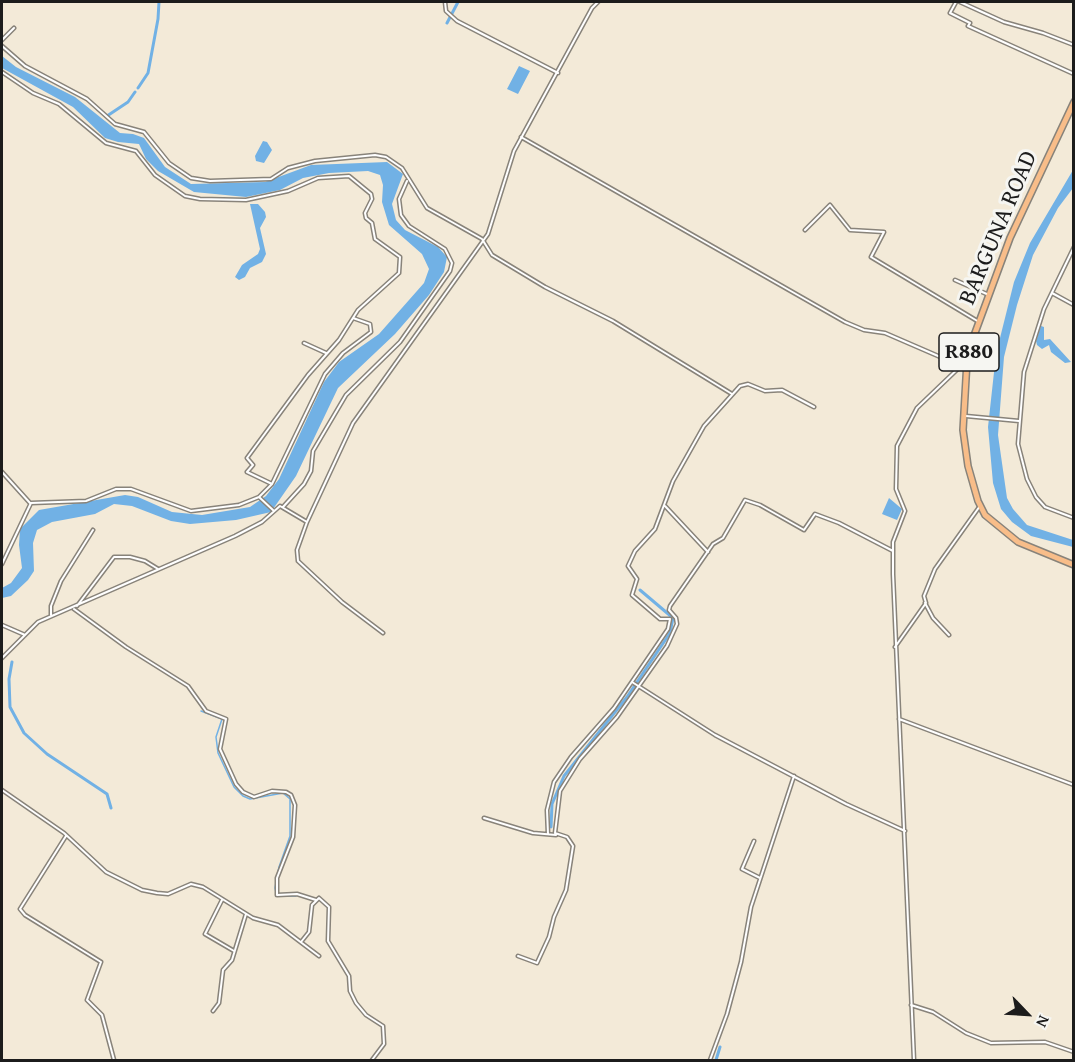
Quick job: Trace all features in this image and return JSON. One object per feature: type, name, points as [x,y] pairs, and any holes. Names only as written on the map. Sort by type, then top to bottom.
[{"type":"main road","name":"BARGUNA ROAD","points":[[1074,102],[1010,238],[979,322],[967,361],[963,416],[963,444],[980,506],[985,515],[1018,542],[1039,553],[1074,565]]},
{"type":"street","points":[[445,2],[446,11],[457,21],[558,74]]},
{"type":"street","points":[[383,633],[342,602],[298,561],[297,550],[307,522],[353,423],[488,234],[503,181],[521,137],[558,74],[592,8],[598,2]]},
{"type":"street","points":[[1074,45],[1004,22],[958,2],[950,13],[970,23],[968,26],[1074,74]]},
{"type":"street","points":[[2,40],[14,28]]},
{"type":"street","points":[[2,46],[25,66],[87,99],[115,124],[144,132],[169,163],[191,178],[210,181],[271,179],[288,168],[304,163],[375,155],[397,163],[427,208],[483,241],[492,255],[518,272],[613,321],[732,394]]},
{"type":"street","points":[[2,72],[33,93],[59,104],[106,143],[136,151],[155,175],[185,196],[200,199],[246,200],[288,191],[306,181],[349,176],[371,194],[372,199],[365,213],[374,228],[373,236],[395,252],[401,263],[397,276],[365,302],[247,458],[254,465],[247,472],[272,484]]},
{"type":"street","points":[[521,137],[845,322],[864,330],[885,333],[945,359],[958,369]]},
{"type":"street","points":[[2,658],[38,622],[74,608],[262,522],[283,507],[304,484],[311,471],[312,451],[346,395],[400,342],[450,271],[452,263],[445,249],[409,226],[401,215],[399,199],[407,181]]},
{"type":"street","points":[[805,230],[830,205],[850,230],[884,232],[871,258],[979,322]]},
{"type":"street","points":[[1074,247],[1052,293],[1024,372],[1019,451],[1027,479],[1044,507],[1074,518]]},
{"type":"street","points":[[956,280],[989,295]]},
{"type":"street","points":[[1052,293],[1074,305]]},
{"type":"street","points":[[2,472],[31,503],[86,501],[116,489],[132,489],[191,511],[239,505],[259,497],[272,484],[325,374],[343,353],[371,332],[370,324],[353,318]]},
{"type":"street","points":[[304,343],[326,353]]},
{"type":"street","points":[[915,1060],[895,647],[893,542],[905,511],[897,489],[897,446],[916,408],[967,361]]},
{"type":"street","points":[[548,834],[547,810],[555,782],[632,682],[671,622],[668,618],[660,619],[632,595],[637,579],[628,566],[635,551],[655,529],[673,482],[704,426],[740,386],[748,384],[765,391],[782,390],[814,407]]},
{"type":"street","points":[[963,416],[988,416],[1020,422]]},
{"type":"street","points":[[259,497],[275,512]]},
{"type":"street","points":[[556,834],[557,801],[564,783],[580,759],[639,687],[666,646],[676,624],[675,615],[669,610],[670,606],[716,540],[723,538],[745,500],[804,530],[816,514],[839,523],[893,551]]},
{"type":"street","points":[[2,564],[31,503]]},
{"type":"street","points":[[664,506],[708,552]]},
{"type":"street","points":[[950,635],[933,618],[924,596],[935,569],[980,506]]},
{"type":"street","points":[[283,507],[307,522]]},
{"type":"street","points":[[51,616],[51,606],[61,582],[93,530]]},
{"type":"street","points":[[74,608],[114,557],[130,557],[145,561],[158,569]]},
{"type":"street","points":[[895,647],[925,603]]},
{"type":"street","points":[[74,608],[126,647],[188,686],[206,711],[226,719],[220,749],[236,784],[243,792],[254,797],[272,791],[286,792],[291,795],[295,805],[292,837],[277,878],[277,895],[297,894],[316,900],[319,898],[329,908],[328,941],[348,976],[350,991],[366,1015],[383,1026],[384,1044],[372,1060]]},
{"type":"street","points":[[2,625],[26,634]]},
{"type":"street","points":[[632,682],[698,725],[905,831]]},
{"type":"street","points":[[899,719],[1074,785]]},
{"type":"street","points":[[710,1060],[739,972],[751,907],[794,776]]},
{"type":"street","points":[[2,790],[66,836],[106,872],[142,890],[168,894],[191,884],[203,887],[246,914],[278,925],[319,956]]},
{"type":"street","points":[[484,818],[533,833],[567,837],[573,846],[566,890],[554,917],[549,938],[537,963],[518,956]]},
{"type":"street","points":[[66,836],[20,909],[25,915],[101,962],[87,1000],[102,1015],[114,1060]]},
{"type":"street","points":[[754,841],[742,869],[760,879]]},
{"type":"street","points":[[222,899],[204,934],[234,951]]},
{"type":"street","points":[[301,942],[309,932],[312,905],[316,900]]},
{"type":"street","points":[[213,1011],[219,1003],[223,970],[232,960],[246,914]]},
{"type":"street","points":[[911,1005],[933,1012],[966,1032],[991,1043],[1045,1042],[1074,1052]]},
{"type":"water","points":[[2,56],[16,67],[75,97],[120,133],[144,138],[165,167],[191,184],[265,182],[311,165],[387,162],[403,174],[392,204],[396,220],[405,230],[438,247],[447,257],[444,272],[429,295],[395,334],[338,388],[296,476],[271,512],[236,520],[190,524],[171,521],[132,506],[114,504],[95,514],[52,522],[37,530],[33,543],[34,571],[11,596],[2,598],[2,588],[11,583],[22,568],[19,545],[20,529],[39,510],[125,495],[138,497],[172,512],[202,515],[250,507],[266,496],[279,479],[324,382],[339,362],[379,334],[424,283],[429,269],[422,254],[389,225],[382,202],[383,185],[380,175],[368,171],[329,173],[303,178],[280,190],[246,197],[194,192],[158,171],[146,159],[139,144],[105,138],[73,107],[2,68]]},
{"type":"water","points":[[519,66],[530,71],[518,94],[507,89]]},
{"type":"water","points":[[263,141],[267,142],[272,150],[264,163],[256,161],[255,156]]},
{"type":"water","points":[[1073,170],[1073,188],[1058,208],[1033,255],[1017,305],[1004,357],[998,435],[1007,498],[1013,509],[1027,525],[1073,540],[1073,547],[1031,536],[1012,522],[1001,509],[993,483],[988,427],[996,354],[1014,282],[1030,243]]},
{"type":"water","points":[[250,204],[258,204],[265,212],[266,217],[260,228],[266,254],[262,262],[250,268],[245,277],[239,280],[235,277],[242,265],[258,254],[260,249]]},
{"type":"water","points":[[1041,326],[1044,327],[1044,340],[1050,339],[1071,362],[1065,363],[1051,352],[1049,345],[1042,349],[1037,345],[1036,341]]},
{"type":"water","points":[[889,498],[902,509],[897,520],[882,514]]},
{"type":"waterway","points":[[138,88],[148,73],[159,2]]},
{"type":"waterway","points":[[447,23],[458,2]]},
{"type":"waterway","points":[[107,116],[128,102],[135,92]]},
{"type":"waterway","points":[[551,827],[552,804],[564,776],[627,697],[670,633],[673,618],[640,590]]},
{"type":"waterway","points":[[12,662],[9,679],[10,707],[24,733],[47,754],[107,794],[111,808]]},
{"type":"waterway","points":[[201,711],[222,719],[216,737],[218,753],[234,787],[243,796],[250,799],[283,793],[290,799],[290,836],[279,867],[275,888],[277,896],[296,896]]},
{"type":"waterway","points":[[716,1060],[720,1047]]}]
